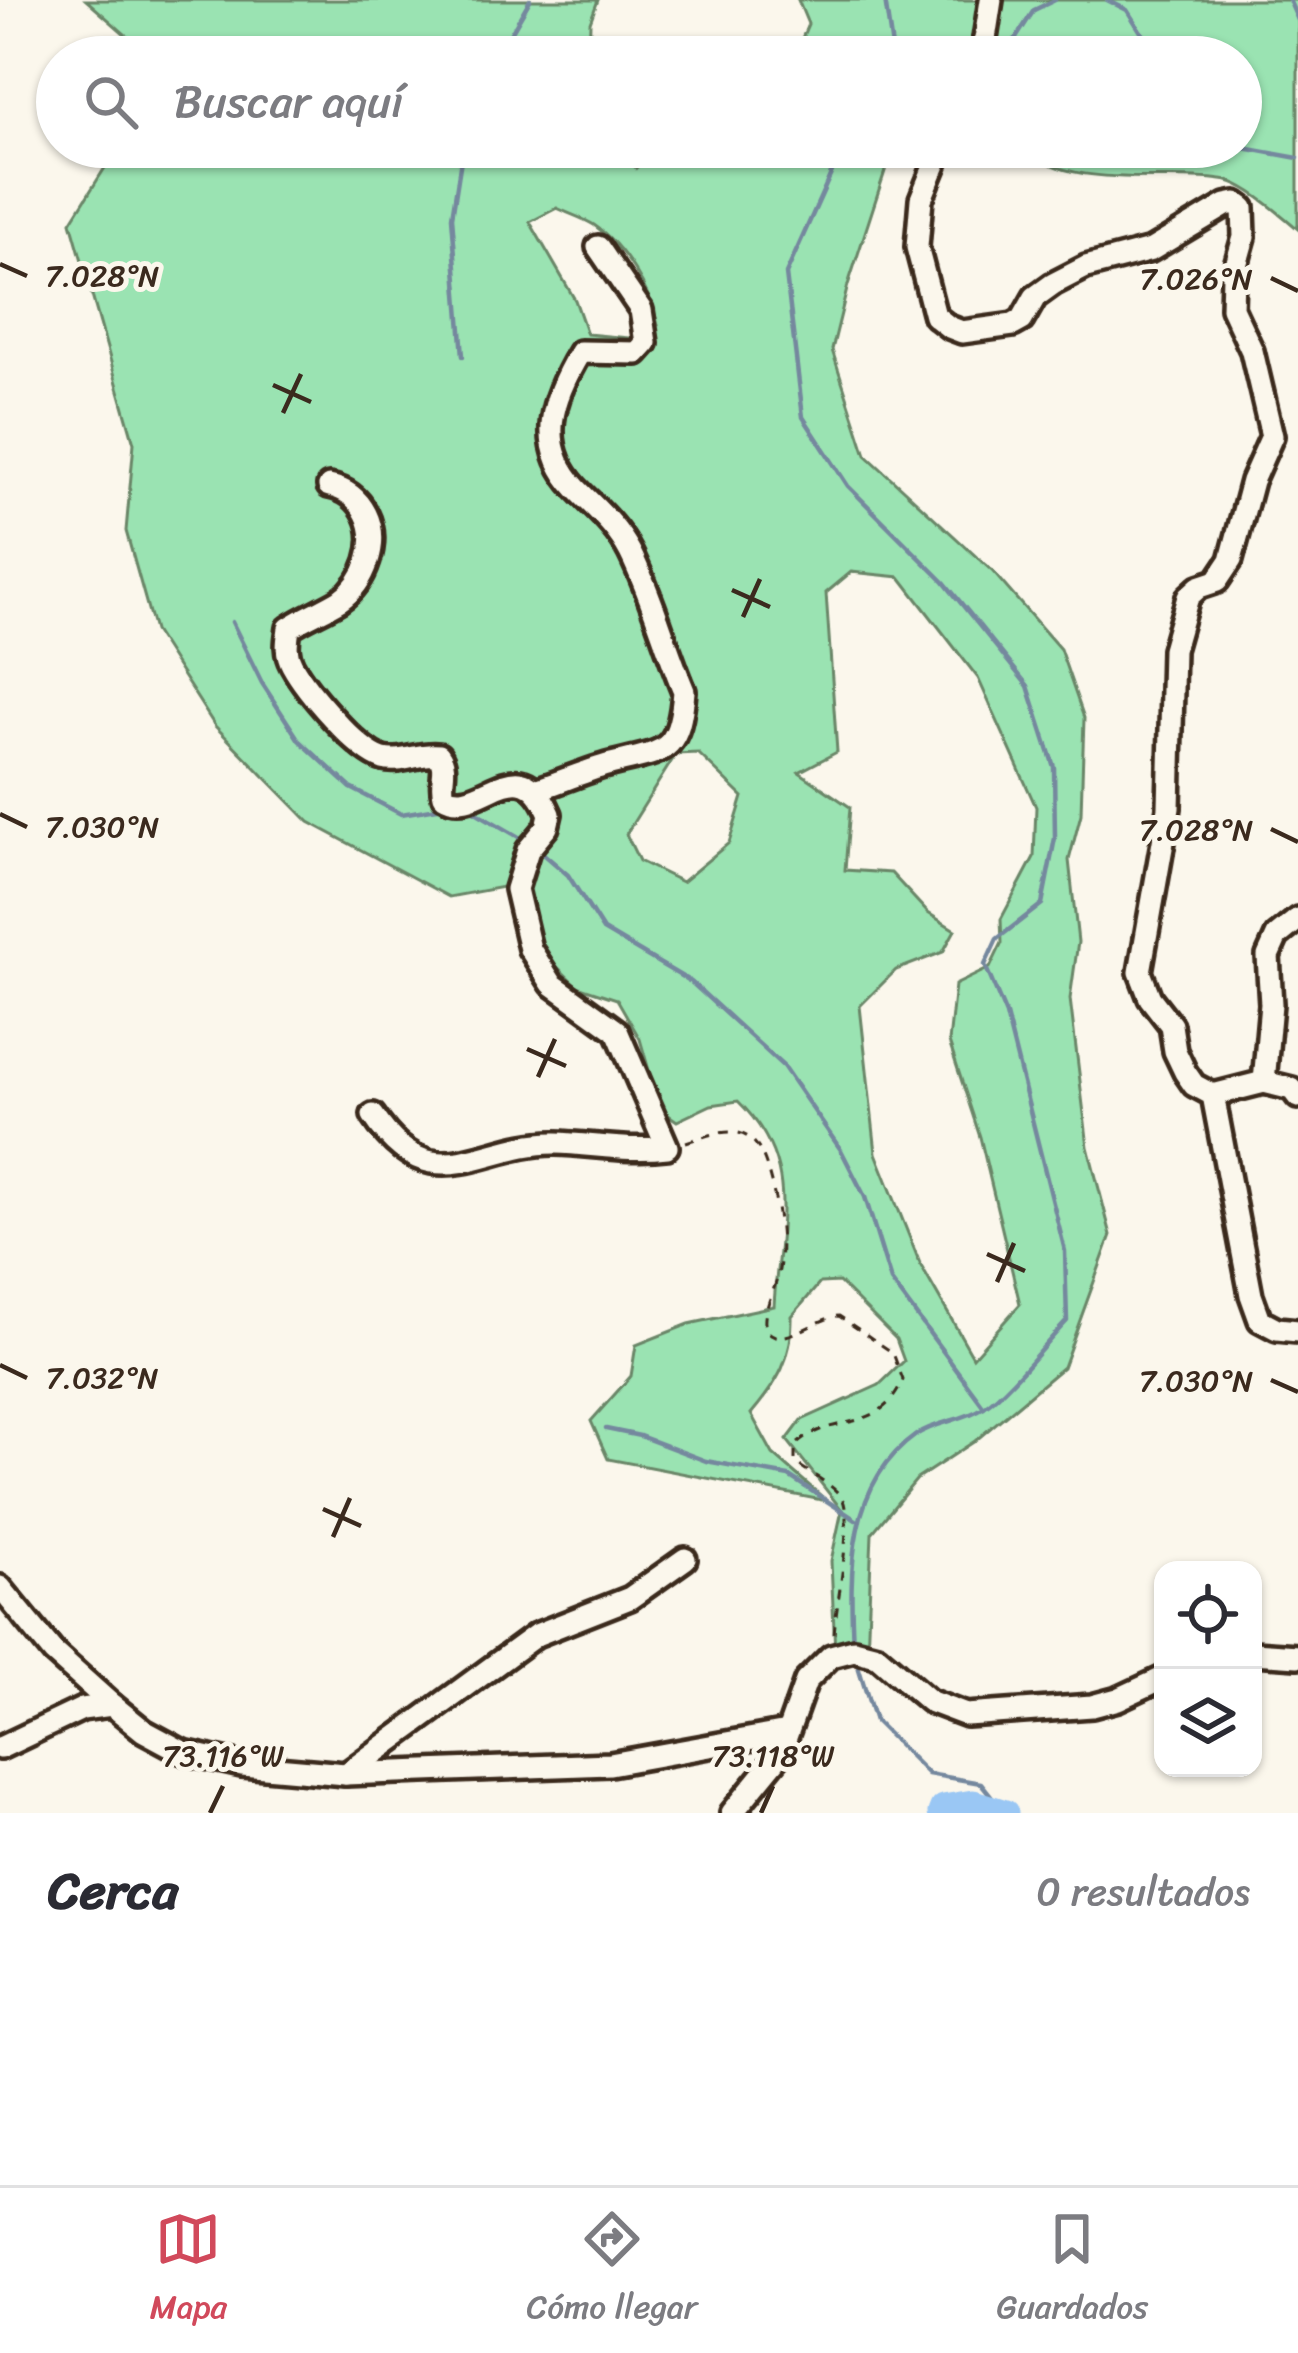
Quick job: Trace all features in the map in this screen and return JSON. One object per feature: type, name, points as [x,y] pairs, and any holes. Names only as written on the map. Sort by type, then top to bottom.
[{"type":"street","points":[[986,36],[991,0]]},
{"type":"street","points":[[934,168],[921,199],[917,247],[935,316],[962,332],[1013,325],[1053,284],[1086,267],[1151,250],[1226,205],[1236,203],[1243,208],[1244,237],[1233,276],[1232,308],[1252,351],[1272,436],[1252,481],[1231,560],[1217,581],[1188,597],[1174,650],[1169,808],[1140,972],[1150,998],[1171,1024],[1175,1051],[1195,1085],[1213,1095],[1264,1082],[1292,1089],[1298,1097]]},
{"type":"street","points":[[536,790],[607,765],[660,754],[675,735],[682,714],[684,692],[628,549],[604,513],[560,467],[548,433],[555,398],[580,352],[637,353],[646,343],[641,310],[598,247]]},
{"type":"street","points":[[329,486],[356,498],[368,516],[373,537],[370,556],[340,600],[289,628],[286,647],[292,664],[320,704],[374,755],[389,761],[423,753],[439,755],[444,762],[440,786],[452,801],[472,799],[500,783],[536,790],[550,814],[547,827],[528,850],[516,889],[530,950],[552,984],[617,1031],[667,1148],[550,1143],[464,1165],[411,1155],[388,1137],[374,1115]]},
{"type":"street","points":[[1264,1082],[1271,1004],[1268,956],[1277,936],[1298,919]]},
{"type":"street","points":[[1213,1095],[1255,1308],[1260,1320],[1298,1331]]},
{"type":"street","points":[[346,1774],[536,1635],[630,1598],[685,1558]]},
{"type":"street","points":[[0,1586],[54,1653],[144,1731],[182,1752],[242,1765],[346,1774],[610,1764],[787,1732]]},
{"type":"street","points":[[732,1813],[780,1754],[806,1682],[831,1656],[854,1650],[877,1656],[929,1701],[965,1715],[1092,1706],[1154,1682]]},
{"type":"street","points":[[1262,1654],[1298,1656]]},
{"type":"street","points":[[0,1748],[82,1709],[112,1706]]},
{"type":"path","points":[[667,1148],[724,1130],[750,1137],[764,1153],[781,1232],[781,1262],[763,1321],[767,1331],[785,1337],[815,1321],[839,1316],[893,1353],[903,1380],[884,1411],[844,1426],[810,1431],[795,1446],[795,1462],[845,1502],[848,1530],[831,1656]]},
{"type":"green space","points":[[86,0],[598,0],[590,36],[127,36]]},
{"type":"green space","points":[[798,0],[1298,0],[1298,229],[1228,181],[1093,175],[1062,168],[1262,168],[1262,36],[803,36],[808,24]]},
{"type":"green space","points":[[105,168],[886,168],[832,350],[866,455],[993,572],[1060,649],[1084,718],[1081,814],[1069,860],[1078,942],[1070,999],[1088,1147],[1111,1235],[1063,1367],[975,1441],[917,1479],[872,1533],[867,1654],[835,1652],[831,1561],[842,1510],[787,1440],[802,1420],[879,1385],[904,1361],[896,1339],[839,1282],[820,1283],[792,1316],[782,1369],[751,1414],[773,1454],[827,1501],[608,1459],[591,1421],[631,1376],[636,1345],[689,1324],[774,1306],[782,1198],[772,1149],[738,1101],[711,1105],[677,1121],[660,1109],[640,1039],[617,999],[577,986],[538,948],[524,883],[449,897],[309,822],[215,726],[154,631],[126,531],[134,443],[71,222]],"holes":[[[557,208],[594,225],[625,257],[658,325],[629,338],[587,334],[575,300],[530,222]],[[851,572],[900,577],[978,678],[1036,807],[1034,857],[1001,919],[1002,943],[990,968],[955,985],[949,1042],[980,1137],[1020,1304],[973,1357],[921,1266],[876,1153],[860,1006],[896,970],[943,952],[955,930],[928,913],[891,873],[845,870],[850,807],[799,772],[837,752],[826,593]],[[698,753],[743,797],[729,843],[682,882],[639,861],[626,834],[676,754]]]},
{"type":"waterway","points":[[509,36],[530,0]]},
{"type":"waterway","points":[[885,0],[890,36]]},
{"type":"waterway","points":[[1017,36],[1034,10],[1055,0]]},
{"type":"waterway","points":[[1107,0],[1127,10],[1144,36]]},
{"type":"waterway","points":[[1289,0],[1298,20]]},
{"type":"waterway","points":[[1262,151],[1298,158]]},
{"type":"waterway","points":[[460,168],[452,217],[463,356]]},
{"type":"waterway","points":[[834,168],[786,274],[803,417],[848,486],[944,582],[1028,686],[1054,767],[1055,838],[1042,904],[997,939],[985,965],[1006,1015],[1065,1251],[1067,1321],[994,1399],[976,1412],[916,1435],[877,1478],[865,1503],[853,1559],[853,1645]]},
{"type":"waterway","points":[[232,622],[262,683],[299,740],[351,788],[401,814],[450,806]]},
{"type":"waterway","points":[[467,807],[524,840]]},
{"type":"waterway","points":[[539,850],[568,875],[603,930],[691,982],[783,1066],[841,1150],[865,1197],[891,1281],[984,1407]]},
{"type":"waterway","points":[[606,1429],[640,1436],[706,1461],[789,1476],[856,1520]]},
{"type":"waterway","points":[[855,1656],[875,1721],[928,1774],[981,1783],[1004,1812]]},
{"type":"waterway","points":[[941,1813],[943,1808],[973,1803],[1005,1813]]}]
